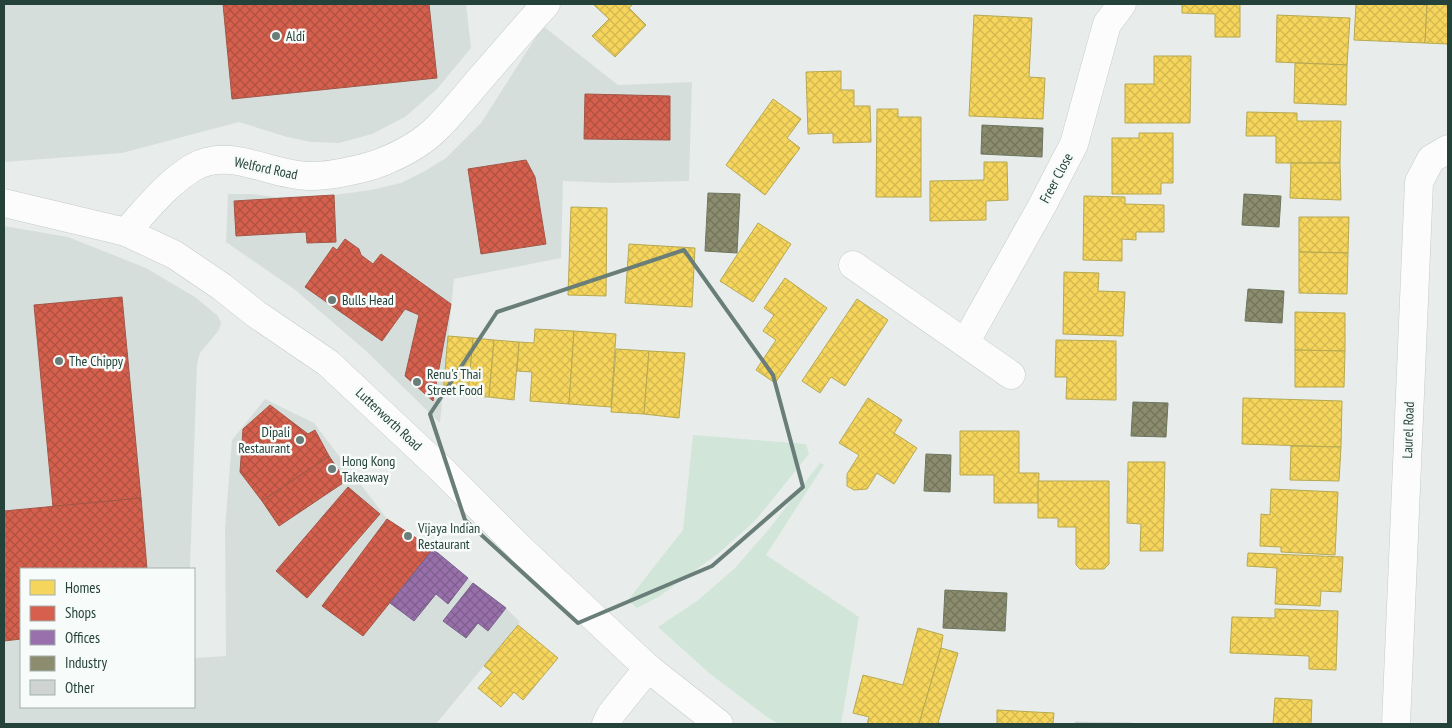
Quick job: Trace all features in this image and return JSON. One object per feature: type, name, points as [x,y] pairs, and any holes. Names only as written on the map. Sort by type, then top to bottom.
[{"type":"street","name":"Welford Road","points":[[126,232],[178,178],[195,167],[214,160],[240,160],[273,171],[308,176],[344,172],[380,163],[412,148],[438,128],[546,4]]},
{"type":"street","name":"Freer Close","points":[[965,343],[1042,206],[1074,144],[1107,24],[1122,4]]},
{"type":"street","name":"Laurel Road","points":[[1396,724],[1419,182],[1431,159],[1448,149]]},
{"type":"street","name":"Lutterworth Road","points":[[4,203],[126,232],[175,255],[328,363],[438,466],[522,550],[648,668],[719,724]]},
{"type":"street","points":[[852,265],[1012,375]]},
{"type":"street","points":[[606,724],[611,714],[648,668]]},
{"type":"highlighted area","points":[[684,250],[773,375],[803,487],[712,566],[578,623],[465,520],[430,414],[497,312]]},
{"type":"shaded area","points":[[4,4],[466,4],[471,48],[437,89],[405,117],[372,134],[339,143],[311,142],[287,137],[239,122],[122,153],[4,162]]},
{"type":"shaded area","points":[[543,26],[618,85],[692,82],[689,181],[611,183],[563,181],[561,258],[454,279],[440,423],[365,350],[294,289],[226,242],[228,194],[276,197],[334,195],[371,190],[401,183],[425,171],[446,158],[481,123]]},
{"type":"shaded area","points":[[4,226],[68,237],[146,268],[195,297],[218,316],[221,323],[219,330],[200,353],[197,364],[190,568],[20,568],[20,708],[195,708],[195,658],[226,656],[225,528],[232,440],[265,399],[314,423],[387,519],[433,549],[506,608],[520,622],[436,724],[4,724]]},
{"type":"green space","points":[[693,435],[806,444],[809,454],[755,521],[719,553],[660,596],[637,608],[628,600],[683,530]]},
{"type":"green space","points":[[820,463],[824,465],[766,555],[859,617],[841,724],[779,724],[709,673],[658,627],[697,601],[734,569],[769,529]]},
{"type":"building: Homes","points":[[593,4],[633,4],[629,8],[646,25],[615,57],[592,36],[609,19]]},
{"type":"building: Homes","points":[[1182,4],[1240,4],[1240,37],[1215,37],[1215,14],[1182,13]]},
{"type":"building: Homes","points":[[1356,4],[1427,4],[1425,43],[1354,40]]},
{"type":"building: Homes","points":[[1427,4],[1448,4],[1448,44],[1425,43]]},
{"type":"building: Homes","points":[[974,15],[1032,18],[1029,77],[1045,78],[1043,119],[969,116]]},
{"type":"building: Homes","points":[[1277,15],[1350,18],[1347,65],[1276,62]]},
{"type":"building: Homes","points":[[1154,56],[1191,56],[1190,123],[1125,123],[1125,84],[1154,84]]},
{"type":"building: Homes","points":[[1295,63],[1347,65],[1346,105],[1294,103]]},
{"type":"building: Homes","points":[[841,71],[841,90],[854,90],[854,106],[870,106],[871,142],[833,143],[833,133],[808,134],[806,72]]},
{"type":"building: Homes","points":[[773,99],[801,119],[787,138],[800,148],[765,195],[726,165]]},
{"type":"building: Homes","points":[[877,109],[898,109],[898,117],[921,117],[921,197],[876,197]]},
{"type":"building: Homes","points":[[1247,112],[1297,113],[1297,121],[1341,121],[1340,163],[1276,163],[1276,136],[1246,136]]},
{"type":"building: Homes","points":[[1139,133],[1173,133],[1173,183],[1161,183],[1161,194],[1112,194],[1112,138],[1139,138]]},
{"type":"building: Homes","points":[[984,162],[1007,162],[1008,200],[986,201],[986,220],[930,221],[930,181],[984,180]]},
{"type":"building: Homes","points":[[1291,163],[1340,163],[1341,200],[1290,198]]},
{"type":"building: Homes","points":[[1084,196],[1125,197],[1125,204],[1164,205],[1164,232],[1136,232],[1136,240],[1122,239],[1122,261],[1083,260]]},
{"type":"building: Homes","points":[[571,207],[607,208],[606,296],[568,295]]},
{"type":"building: Homes","points":[[1299,217],[1349,217],[1348,253],[1299,252]]},
{"type":"building: Homes","points":[[758,223],[791,244],[753,302],[720,281]]},
{"type":"building: Homes","points":[[629,244],[695,248],[692,307],[625,303]]},
{"type":"building: Homes","points":[[1299,252],[1348,253],[1347,294],[1299,293]]},
{"type":"building: Homes","points":[[1064,272],[1099,273],[1098,291],[1125,292],[1123,336],[1063,334]]},
{"type":"building: Homes","points":[[785,278],[827,308],[775,383],[756,370],[776,340],[763,331],[774,315],[764,308]]},
{"type":"building: Homes","points":[[857,299],[888,320],[845,386],[831,377],[820,393],[802,381]]},
{"type":"building: Homes","points":[[1295,312],[1345,313],[1345,351],[1295,350]]},
{"type":"building: Homes","points":[[535,329],[574,331],[569,404],[530,401],[532,372],[517,371],[519,342],[534,343]]},
{"type":"building: Homes","points":[[574,331],[616,334],[611,407],[569,404]]},
{"type":"building: Homes","points":[[448,336],[473,338],[468,396],[443,394]]},
{"type":"building: Homes","points":[[473,338],[494,340],[489,397],[468,396]]},
{"type":"building: Homes","points":[[494,340],[519,342],[514,400],[489,397]]},
{"type":"building: Homes","points":[[1056,340],[1116,341],[1116,400],[1066,399],[1067,377],[1055,377]]},
{"type":"building: Homes","points":[[616,349],[649,351],[644,414],[611,412]]},
{"type":"building: Homes","points":[[1295,350],[1345,351],[1344,387],[1295,387]]},
{"type":"building: Homes","points":[[649,351],[685,353],[679,418],[644,414]]},
{"type":"building: Homes","points":[[868,398],[902,420],[894,433],[917,448],[894,484],[877,473],[867,489],[854,490],[847,486],[847,474],[859,455],[839,443]]},
{"type":"building: Homes","points":[[1243,398],[1342,401],[1341,447],[1242,444]]},
{"type":"building: Homes","points":[[960,431],[1019,431],[1019,473],[1039,473],[1038,503],[994,503],[994,475],[960,475]]},
{"type":"building: Homes","points":[[1291,446],[1341,447],[1339,481],[1290,480]]},
{"type":"building: Homes","points":[[1128,462],[1165,462],[1163,551],[1140,551],[1141,524],[1127,523]]},
{"type":"building: Homes","points":[[1038,481],[1109,481],[1109,564],[1104,569],[1080,569],[1076,565],[1076,527],[1058,527],[1058,518],[1038,518]]},
{"type":"building: Homes","points":[[1271,489],[1338,492],[1335,555],[1281,552],[1281,547],[1260,546],[1261,514],[1270,515]]},
{"type":"building: Homes","points":[[1248,553],[1343,557],[1341,592],[1321,591],[1320,606],[1275,604],[1277,568],[1247,566]]},
{"type":"building: Homes","points":[[1275,609],[1338,611],[1336,670],[1309,669],[1309,656],[1230,653],[1232,617],[1275,618]]},
{"type":"building: Homes","points":[[518,625],[558,658],[523,700],[514,692],[501,707],[478,688],[492,672],[484,666]]},
{"type":"building: Homes","points":[[918,628],[943,635],[919,724],[867,724],[869,717],[853,713],[863,675],[903,685]]},
{"type":"building: Homes","points":[[941,648],[958,653],[938,723],[944,724],[919,724]]},
{"type":"building: Homes","points":[[1275,698],[1312,700],[1311,724],[1273,724]]},
{"type":"building: Homes","points":[[997,710],[1054,713],[1053,724],[997,724]]},
{"type":"building: Shops","points":[[223,4],[429,4],[437,78],[232,99]]},
{"type":"building: Shops","points":[[585,94],[670,96],[670,140],[584,139]]},
{"type":"building: Shops","points":[[526,160],[535,177],[546,244],[481,254],[468,169]]},
{"type":"building: Shops","points":[[334,195],[336,242],[307,243],[306,232],[236,236],[234,201]]},
{"type":"building: Shops","points":[[345,239],[359,249],[361,255],[373,264],[381,254],[451,304],[433,401],[405,376],[419,315],[405,309],[382,341],[305,287],[333,247],[337,250]]},
{"type":"building: Shops","points":[[122,297],[141,498],[53,507],[34,305]]},
{"type":"building: Shops","points":[[270,405],[308,434],[315,430],[329,456],[262,501],[240,472],[243,429]]},
{"type":"building: Shops","points":[[329,456],[346,481],[279,526],[262,501]]},
{"type":"building: Shops","points":[[348,487],[380,514],[307,598],[276,571]]},
{"type":"building: Shops","points":[[141,498],[147,568],[20,568],[20,639],[4,641],[4,511]]},
{"type":"building: Shops","points":[[387,519],[433,549],[363,636],[322,606]]},
{"type":"building: Offices","points":[[433,549],[468,578],[448,604],[436,594],[414,621],[390,603]]},
{"type":"building: Offices","points":[[473,583],[506,608],[488,631],[478,623],[466,638],[443,621]]},
{"type":"building: Industry","points":[[982,125],[1043,128],[1042,157],[981,154]]},
{"type":"building: Industry","points":[[708,193],[740,194],[737,253],[705,251]]},
{"type":"building: Industry","points":[[1244,194],[1281,196],[1279,227],[1242,225]]},
{"type":"building: Industry","points":[[1248,289],[1284,291],[1282,323],[1245,321]]},
{"type":"building: Industry","points":[[1133,402],[1168,403],[1166,437],[1131,436]]},
{"type":"building: Industry","points":[[926,454],[951,455],[950,492],[924,491]]},
{"type":"building: Industry","points":[[945,590],[1007,593],[1005,631],[943,628]]},
{"type":"building: Other","points":[[1075,722],[1132,723],[1132,724],[1075,724]]},
{"type":"place","name":"Aldi","points":[[276,36]]},
{"type":"place","name":"Bulls Head","points":[[332,300]]},
{"type":"place","name":"The Chippy","points":[[59,361]]},
{"type":"place","name":"Renu's Thai Street Food","points":[[417,382]]},
{"type":"place","name":"Dipali Restaurant","points":[[300,440]]},
{"type":"place","name":"Hong Kong Takeaway","points":[[332,469]]},
{"type":"place","name":"Vijaya Indian Restaurant","points":[[408,536]]}]
